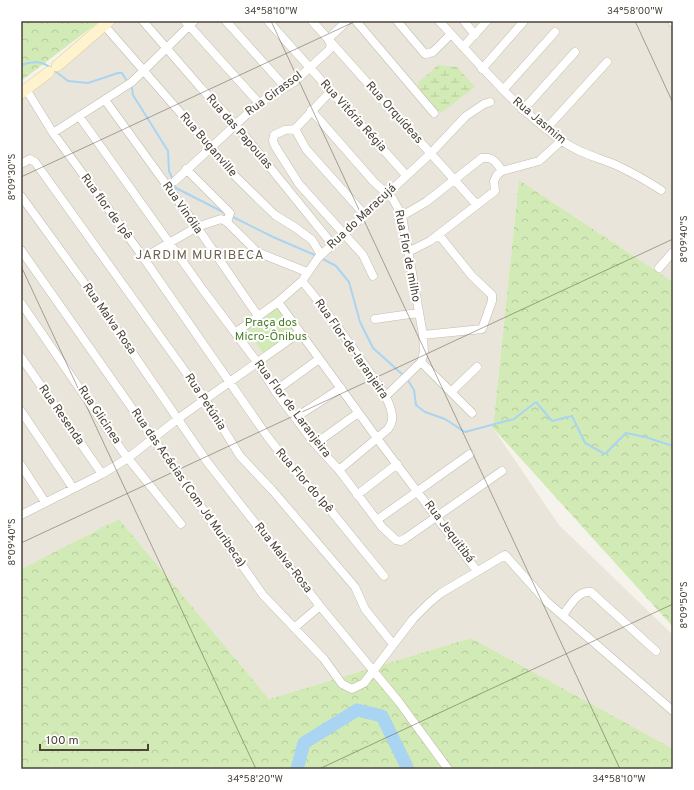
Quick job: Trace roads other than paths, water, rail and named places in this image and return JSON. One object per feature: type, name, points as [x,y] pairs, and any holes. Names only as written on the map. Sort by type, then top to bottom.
[{"type":"main road","points":[[24,91],[53,69],[107,23]]},
{"type":"street","name":"Rua das Papoulas","points":[[143,21],[235,124],[332,244]]},
{"type":"street","points":[[226,21],[285,87]]},
{"type":"street","name":"Rua Vitória Régia","points":[[268,21],[330,92],[406,175]]},
{"type":"street","name":"Rua Orquídeas","points":[[312,21],[476,204]]},
{"type":"street","name":"Rua Girassol","points":[[175,181],[186,169],[259,103],[285,87],[329,50],[331,45],[328,39],[347,21]]},
{"type":"street","points":[[356,21],[434,112]]},
{"type":"street","points":[[397,21],[425,54],[433,52],[451,34]]},
{"type":"street","name":"Rua Jasmim","points":[[440,21],[482,69],[523,110],[561,141],[584,154],[617,166],[661,190]]},
{"type":"street","points":[[464,21],[475,35]]},
{"type":"street","points":[[463,47],[487,21]]},
{"type":"street","points":[[482,69],[524,21]]},
{"type":"street","points":[[53,133],[132,82],[143,69],[166,48],[189,22],[259,103]]},
{"type":"street","name":"Rua Buganville","points":[[107,23],[143,69],[210,148],[260,202],[283,221],[296,228],[312,240],[319,257]]},
{"type":"street","points":[[503,90],[555,32]]},
{"type":"street","points":[[523,110],[575,52]]},
{"type":"street","points":[[546,129],[607,62]]},
{"type":"street","name":"Rua flor de Ipê","points":[[24,91],[230,382]]},
{"type":"street","points":[[330,92],[311,110],[295,129],[276,133],[273,138],[275,146],[300,184],[363,255],[372,276]]},
{"type":"street","name":"Rua Vinólia","points":[[105,100],[197,227],[258,316]]},
{"type":"street","name":"Rua do Maracujá","points":[[235,332],[278,302],[302,281],[319,257],[386,193],[430,154],[466,116],[484,104],[490,102]]},
{"type":"street","name":"Rua Flor de milho","points":[[311,110],[374,182],[398,205],[402,216],[422,335],[424,352],[421,362]]},
{"type":"street","name":"Rua Flor de Laranjeira","points":[[79,116],[235,332],[275,391],[315,444],[339,470],[357,495],[390,535],[398,541],[406,538],[437,517]]},
{"type":"street","points":[[295,129],[306,149],[364,214]]},
{"type":"street","points":[[408,252],[418,248],[439,235],[495,190],[495,178],[502,171],[539,161],[561,141]]},
{"type":"street","points":[[402,216],[426,202],[479,160],[488,157],[494,160],[502,171]]},
{"type":"street","name":"Rua Petúnia","points":[[22,163],[30,159],[35,162],[205,399],[240,456],[273,491],[355,587],[363,607],[393,644]]},
{"type":"street","points":[[186,169],[230,213],[227,222]]},
{"type":"street","name":"Rua Malva Rosa","points":[[21,196],[179,418],[194,444]]},
{"type":"street","points":[[143,258],[197,227],[221,219],[227,222],[257,252],[307,272]]},
{"type":"street","points":[[422,335],[480,330],[484,327],[492,300],[492,295],[472,276],[439,235]]},
{"type":"street","name":"Rua das Acácias (Com Jd Muribeca)","points":[[21,250],[154,438],[255,585],[319,654],[347,688],[352,689],[359,687],[374,671]]},
{"type":"street","points":[[659,268],[673,252]]},
{"type":"street","name":"Rua Flor-de-laranjeira","points":[[302,281],[332,317],[385,396],[392,414],[392,423],[378,439]]},
{"type":"street","name":"Rua Jequitibá","points":[[278,302],[358,413],[477,571],[501,556],[507,555],[539,594],[673,712]]},
{"type":"street","name":"Rua Glicinea","points":[[21,303],[128,458],[181,524]]},
{"type":"street","name":"Rua Flor de milho","points":[[375,319],[418,313]]},
{"type":"street","points":[[21,515],[102,474],[128,458],[179,418],[300,332]]},
{"type":"street","name":"Rua Resenda","points":[[21,357],[102,474]]},
{"type":"street","points":[[275,391],[319,359]]},
{"type":"street","points":[[385,396],[421,362],[472,413]]},
{"type":"street","points":[[451,392],[477,367]]},
{"type":"street","name":"Rua Flor do Ipê","points":[[230,382],[277,450],[384,576]]},
{"type":"street","points":[[296,418],[341,388]]},
{"type":"street","points":[[21,411],[73,488]]},
{"type":"street","points":[[315,444],[358,413]]},
{"type":"street","points":[[339,470],[378,439]]},
{"type":"street","name":"Rua Malva-Rosa","points":[[194,444],[320,606],[374,671],[448,769]]},
{"type":"street","points":[[377,520],[470,454]]},
{"type":"street","points":[[357,495],[397,464]]},
{"type":"street","points":[[21,465],[45,502]]},
{"type":"street","points":[[437,517],[502,471]]},
{"type":"street","points":[[374,671],[413,619],[429,603],[477,571]]},
{"type":"street","points":[[563,615],[579,594],[587,591],[591,592],[656,651]]},
{"type":"street","points":[[294,628],[320,606]]},
{"type":"waterway","points":[[21,65],[40,62],[51,68]]},
{"type":"waterway","points":[[55,71],[68,81],[88,83],[118,73],[122,73],[127,81]]},
{"type":"waterway","points":[[132,88],[133,95],[168,151],[169,171],[173,180]]},
{"type":"waterway","points":[[174,184],[176,188],[225,213]]},
{"type":"waterway","points":[[231,216],[273,237],[317,256]]},
{"type":"waterway","points":[[321,258],[336,266],[349,282],[360,322],[373,348],[403,375]]},
{"type":"waterway","points":[[407,379],[414,390],[416,405],[425,412],[445,419],[465,432],[514,419],[536,402],[552,421],[572,416],[585,443],[605,454],[626,433],[645,437],[673,446]]},
{"type":"waterway","points":[[297,769],[304,743],[357,710],[382,716],[407,767],[405,769]]},
{"type":"district","name":"JARDIM MURIBECA","points":[[200,256]]},
{"type":"park label","name":"Praça dos Micro-Ônibus","points":[[271,330]]}]
